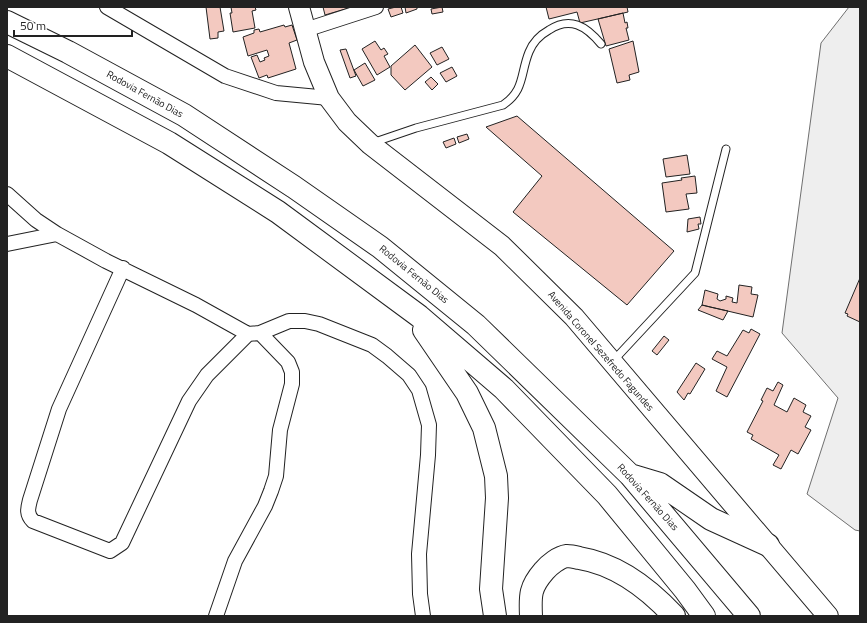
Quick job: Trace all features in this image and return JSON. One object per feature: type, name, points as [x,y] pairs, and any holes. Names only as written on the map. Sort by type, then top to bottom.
[{"type":"highway","name":"Rodovia Fernão Dias","points":[[7,22],[68,52],[184,115],[294,187],[380,247],[476,325],[630,475],[749,616]]},
{"type":"highway","points":[[7,56],[169,143],[278,212],[419,316],[504,389],[601,489],[685,590],[704,616]]},
{"type":"highway","points":[[419,316],[427,336],[467,393],[484,428],[496,476],[497,498],[492,589],[496,616]]},
{"type":"highway","points":[[630,475],[660,484],[711,519],[768,545]]},
{"type":"highway","points":[[531,616],[530,602],[534,583],[549,565],[566,556],[596,561],[620,572],[647,591],[674,616]]},
{"type":"main road","name":"Avenida Coronel Sezefredo Fagundes","points":[[299,7],[314,62],[330,98],[347,122],[370,144],[502,246],[574,317],[828,616]]},
{"type":"street","points":[[107,7],[230,78],[276,93],[330,98]]},
{"type":"street","points":[[305,30],[376,7]]},
{"type":"street","points":[[7,194],[36,220],[57,234],[106,261],[123,268],[254,334],[288,362],[292,372],[292,384],[280,430],[276,476],[265,506],[235,561],[216,616]]},
{"type":"street","points":[[7,244],[57,234]]},
{"type":"street","points":[[123,268],[59,409],[27,512],[33,521],[110,551],[122,543],[189,401],[207,375],[254,334],[289,321],[305,321],[329,328],[372,345],[409,375],[419,390],[429,425],[428,455],[419,554],[420,594],[423,616]]},
{"type":"lane","points":[[370,144],[416,128],[503,105],[513,98],[520,87],[529,52],[539,36],[554,26],[566,22],[579,26],[591,32],[601,44]]},
{"type":"lane","points":[[612,362],[695,273],[726,150]]},
{"type":"shaded area","points":[[849,7],[860,7],[860,531],[855,530],[807,494],[838,398],[782,333],[821,43]]},
{"type":"building","points":[[206,7],[220,7],[224,31],[218,32],[218,38],[210,39]]},
{"type":"building","points":[[231,7],[255,7],[256,10],[252,11],[255,28],[233,32],[230,13],[232,13]]},
{"type":"building","points":[[323,7],[352,7],[325,15]]},
{"type":"building","points":[[401,7],[403,13],[391,17],[388,9]]},
{"type":"building","points":[[405,7],[417,7],[417,9],[406,13]]},
{"type":"building","points":[[442,7],[443,12],[432,14],[431,9]]},
{"type":"building","points":[[546,7],[627,7],[628,12],[580,23],[577,12],[549,19]]},
{"type":"building","points":[[623,13],[625,23],[627,22],[628,28],[626,28],[629,40],[606,46],[598,19]]},
{"type":"building","points":[[284,25],[285,27],[292,25],[297,40],[289,43],[296,69],[268,78],[267,75],[259,78],[251,57],[257,55],[260,62],[265,60],[264,58],[269,56],[267,50],[248,56],[243,37],[254,33],[254,30],[259,29],[260,32]]},
{"type":"building","points":[[375,41],[381,50],[384,48],[388,54],[384,56],[390,67],[377,75],[362,49]]},
{"type":"building","points":[[633,41],[639,72],[629,75],[630,80],[617,83],[609,49]]},
{"type":"building","points":[[415,45],[432,67],[405,90],[391,75],[391,66]]},
{"type":"building","points":[[442,47],[449,59],[437,65],[430,53]]},
{"type":"building","points":[[346,49],[356,76],[350,78],[340,50]]},
{"type":"building","points":[[365,63],[375,80],[363,86],[354,70]]},
{"type":"building","points":[[452,67],[457,76],[446,82],[440,73]]},
{"type":"building","points":[[431,77],[438,84],[432,90],[425,82]]},
{"type":"building","points":[[517,116],[674,251],[627,305],[513,212],[542,176],[486,127]]},
{"type":"building","points":[[467,134],[469,139],[459,143],[457,137]]},
{"type":"building","points":[[454,138],[456,144],[446,148],[443,142]]},
{"type":"building","points":[[687,155],[690,174],[666,177],[663,159]]},
{"type":"building","points":[[695,176],[697,193],[686,194],[689,209],[666,212],[662,183],[682,180],[681,178]]},
{"type":"building","points":[[700,217],[701,224],[698,224],[699,229],[687,232],[688,219]]},
{"type":"building","points":[[860,278],[860,322],[847,316],[848,314],[845,313]]},
{"type":"building","points":[[739,285],[752,287],[751,294],[758,295],[753,317],[702,305],[705,290],[718,294],[717,299],[720,301],[726,299],[726,296],[733,298],[732,302],[737,303]]},
{"type":"building","points":[[702,305],[728,311],[723,320],[698,310]]},
{"type":"building","points":[[751,329],[760,334],[727,397],[716,391],[727,367],[712,359],[717,351],[727,356],[743,330],[749,333]]},
{"type":"building","points":[[664,336],[669,340],[657,355],[652,351]]},
{"type":"building","points":[[696,363],[705,369],[690,394],[688,393],[684,400],[677,392]]},
{"type":"building","points":[[778,382],[783,385],[774,405],[787,412],[794,398],[806,405],[803,412],[811,416],[805,427],[811,430],[798,454],[791,450],[781,469],[773,465],[779,455],[751,439],[753,435],[747,432],[763,401],[761,400],[767,388],[773,391]]}]
